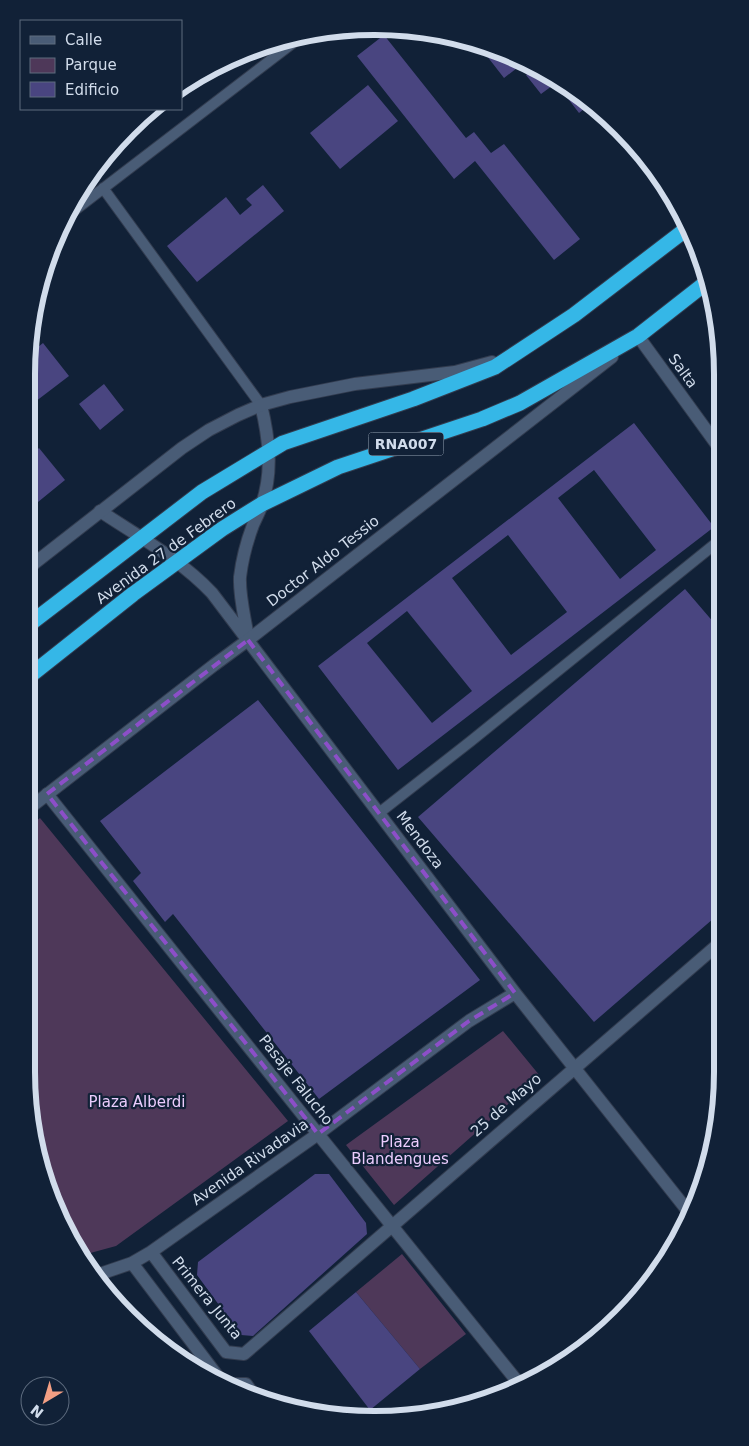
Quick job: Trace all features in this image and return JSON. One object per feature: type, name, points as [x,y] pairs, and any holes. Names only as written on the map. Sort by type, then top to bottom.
[{"type":"highway","name":"Avenida 27 de Febrero","points":[[35,620],[202,492],[283,443],[413,399],[495,367],[574,315],[682,232]]},
{"type":"highway","name":"Avenida 27 de Febrero","points":[[35,672],[178,561],[222,529],[262,504],[338,467],[482,419],[520,403],[638,336],[702,286]]},
{"type":"street","name":"Salta","points":[[638,336],[714,441]]},
{"type":"street","name":"Doctor Aldo Tessio","points":[[35,803],[638,336]]},
{"type":"street","name":"Avenida 27 de Febrero","points":[[35,563],[182,448],[216,426],[261,406],[290,397],[355,384],[455,372],[509,357]]},
{"type":"street","points":[[248,640],[240,578],[243,559],[267,484],[268,431],[261,406]]},
{"type":"street","name":"Mendoza","points":[[100,511],[178,561],[212,593],[515,993],[685,1208]]},
{"type":"street","name":"Pasaje Falucho","points":[[47,794],[139,915],[517,1380]]},
{"type":"street","name":"25 de Mayo","points":[[244,1354],[714,948]]},
{"type":"street","name":"Avenida Rivadavia","points":[[102,1273],[132,1263],[150,1252],[318,1134],[469,1021],[515,993]]},
{"type":"street","name":"Primera Junta","points":[[150,1252],[226,1352],[244,1354]]},
{"type":"street","points":[[132,1263],[213,1370]]},
{"type":"lane","points":[[79,207],[288,47]]},
{"type":"lane","points":[[104,188],[261,406]]},
{"type":"lane","points":[[379,813],[471,742],[714,545]]},
{"type":"highlighted area","points":[[248,640],[515,993],[469,1021],[318,1134],[47,794]]},
{"type":"green space","name":"Plaza Alberdi","points":[[40,818],[288,1121],[116,1246],[88,1254],[70,1222],[53,1181],[38,1116],[35,1072],[35,822]]},
{"type":"green space","name":"Plaza Blandengues","points":[[503,1031],[540,1076],[394,1205],[346,1145]]},
{"type":"green space","points":[[402,1254],[466,1334],[420,1369],[356,1292]]},
{"type":"building","points":[[384,35],[466,138],[474,132],[491,153],[504,144],[580,239],[554,260],[475,161],[454,179],[357,56]]},
{"type":"building","points":[[485,53],[518,67],[504,78]]},
{"type":"building","points":[[530,72],[553,85],[541,94],[526,75]]},
{"type":"building","points":[[368,85],[398,121],[340,169],[310,133]]},
{"type":"building","points":[[563,92],[585,108],[579,113]]},
{"type":"building","points":[[263,185],[284,211],[197,282],[167,246],[226,197],[240,215],[252,205],[246,199]]},
{"type":"building","points":[[43,343],[69,376],[35,402],[35,374],[36,348]]},
{"type":"building","points":[[104,384],[124,410],[100,430],[79,404]]},
{"type":"building","points":[[634,423],[714,527],[398,770],[318,666]],"holes":[[[594,470],[656,550],[620,579],[558,498]],[[508,535],[567,612],[511,655],[452,578]],[[407,611],[472,691],[432,723],[367,643]]]},
{"type":"building","points":[[39,448],[65,480],[35,504],[35,452]]},
{"type":"building","points":[[685,589],[714,623],[714,918],[594,1022],[418,817]]},
{"type":"building","points":[[258,700],[480,980],[319,1099],[173,914],[165,922],[133,881],[141,873],[100,821]]},
{"type":"building","points":[[315,1174],[329,1174],[366,1223],[367,1234],[253,1336],[241,1335],[197,1275],[198,1262]]},
{"type":"building","points":[[356,1292],[420,1369],[370,1410],[309,1331]]}]
